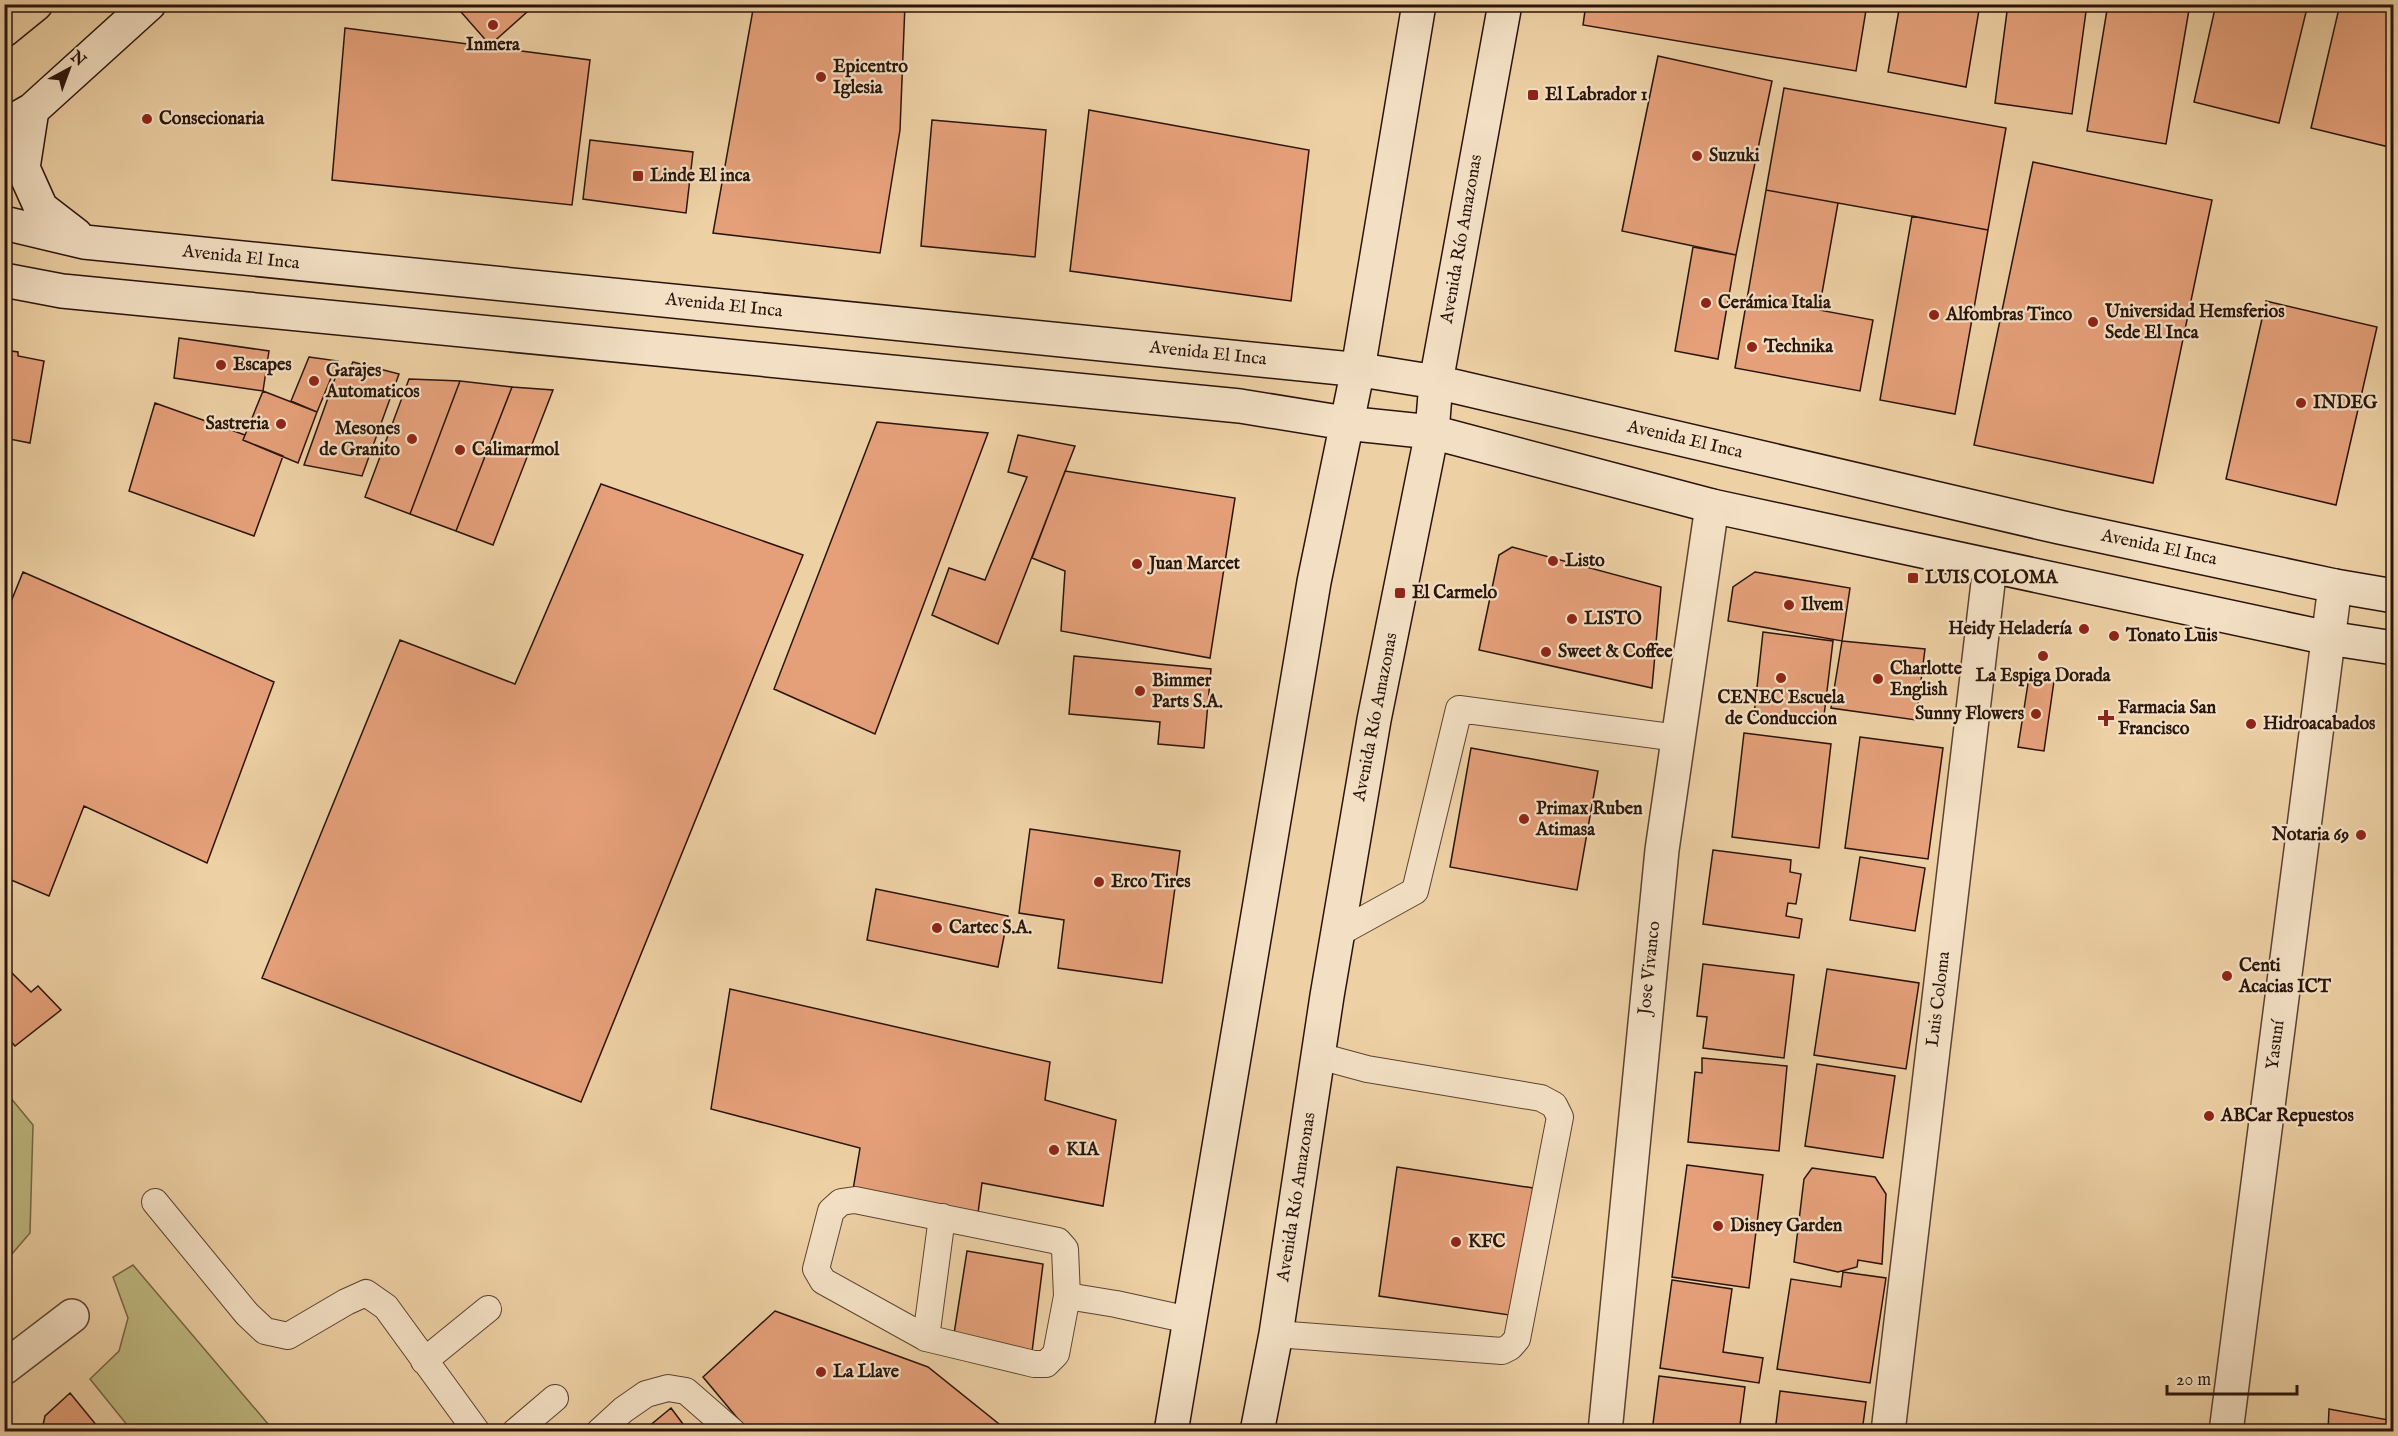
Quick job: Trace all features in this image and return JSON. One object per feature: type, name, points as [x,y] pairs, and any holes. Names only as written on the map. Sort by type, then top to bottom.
[{"type":"main road","points":[[4,30],[36,4]]},
{"type":"main road","points":[[84,242],[41,208],[23,168],[18,118],[149,4]]},
{"type":"main road","points":[[1171,1431],[1314,582],[1345,423],[1358,369],[1419,4]]},
{"type":"main road","name":"Avenida Río Amazonas","points":[[1257,1431],[1276,1334],[1337,934],[1374,720],[1432,432],[1436,382],[1505,4]]},
{"type":"main road","name":"Avenida El Inca","points":[[4,223],[84,242],[1358,369],[1436,382],[2059,527],[2335,586],[2394,596]]},
{"type":"main road","points":[[4,280],[62,291],[1240,406],[1345,423],[1432,432],[1712,506],[2328,638],[2394,648]]},
{"type":"main road","name":"Jose Vivanco","points":[[1605,1431],[1662,850],[1712,506]]},
{"type":"main road","name":"Luis Coloma","points":[[1888,1431],[1990,566]]},
{"type":"main road","name":"Yasuní","points":[[2226,1431],[2335,586]]},
{"type":"main road","points":[[4,1368],[72,1316]]},
{"type":"lane","points":[[1337,934],[1414,891],[1459,709],[1678,738]]},
{"type":"lane","points":[[1276,1334],[1502,1351],[1510,1347],[1517,1339],[1560,1117],[1554,1105],[1541,1098],[1367,1069],[1319,1056]]},
{"type":"lane","points":[[855,1200],[942,1217],[1058,1241],[1065,1249],[1067,1296],[1056,1354],[1046,1364],[1034,1364],[926,1338],[833,1288],[823,1281],[816,1269],[831,1211],[841,1202],[855,1200]]},
{"type":"lane","points":[[155,1202],[247,1314],[265,1331],[288,1336],[366,1293],[386,1307],[477,1431]]},
{"type":"lane","points":[[926,1338],[942,1217]]},
{"type":"lane","points":[[1067,1296],[1189,1320]]},
{"type":"lane","points":[[424,1361],[488,1309]]},
{"type":"lane","points":[[599,1431],[646,1394],[668,1388],[686,1391],[733,1431]]},
{"type":"lane","points":[[516,1431],[555,1398]]},
{"type":"shaded area","points":[[5,1091],[33,1125],[30,1233],[11,1255],[4,1247]]},
{"type":"shaded area","points":[[133,1265],[274,1431],[132,1431],[90,1379],[119,1351],[128,1318],[113,1277]]},
{"type":"building","name":"Inmera","points":[[454,4],[536,4],[490,45]]},
{"type":"building","name":"Epicentro Iglesia","points":[[754,4],[905,4],[900,130],[880,253],[713,233]]},
{"type":"building","points":[[1586,4],[1867,4],[1856,71],[1583,25]]},
{"type":"building","points":[[1900,4],[1980,4],[1966,87],[1888,72]]},
{"type":"building","points":[[2008,4],[2087,4],[2072,114],[1995,103]]},
{"type":"building","points":[[2108,4],[2190,4],[2166,144],[2087,131]]},
{"type":"building","points":[[2216,4],[2308,4],[2279,123],[2194,102]]},
{"type":"building","points":[[2340,4],[2394,4],[2394,128],[2389,147],[2311,128]]},
{"type":"building","points":[[345,28],[590,60],[572,205],[332,180]]},
{"type":"building","name":"Suzuki","points":[[1658,56],[1772,81],[1736,255],[1622,231]]},
{"type":"building","points":[[1784,88],[2006,128],[1988,230],[1766,190]]},
{"type":"building","points":[[1089,110],[1309,150],[1291,301],[1070,271]]},
{"type":"building","points":[[932,120],[1046,130],[1035,257],[921,246]]},
{"type":"building","name":"Linde El inca","points":[[590,140],[693,152],[686,213],[583,199]]},
{"type":"building","name":"Universidad Hemsferios Sede El Inca","points":[[2033,162],[2212,200],[2153,483],[1974,445]]},
{"type":"building","points":[[1766,190],[1838,203],[1819,310],[1873,320],[1860,391],[1735,368]]},
{"type":"building","name":"Alfombras Tinco","points":[[1912,216],[1988,230],[1955,414],[1880,400]]},
{"type":"building","name":"Cerámica Italia","points":[[1693,247],[1736,255],[1718,359],[1675,351]]},
{"type":"building","name":"INDEG","points":[[2266,301],[2377,327],[2336,505],[2226,479]]},
{"type":"building","name":"Escapes","points":[[179,338],[269,351],[263,391],[174,378]]},
{"type":"building","points":[[4,350],[18,352],[18,356],[44,361],[30,443],[4,438]]},
{"type":"building","name":"Garajes Automaticos","points":[[309,357],[338,361],[317,412],[291,401]]},
{"type":"building","points":[[353,362],[399,374],[362,476],[304,465],[338,370],[347,374]]},
{"type":"building","name":"Mesones de Granito","points":[[409,379],[460,381],[410,514],[365,497]]},
{"type":"building","name":"Calimarmol","points":[[460,381],[512,387],[456,531],[410,514]]},
{"type":"building","points":[[512,387],[553,390],[493,545],[456,531]]},
{"type":"building","name":"Sastreria","points":[[263,391],[317,412],[298,463],[243,440]]},
{"type":"building","points":[[155,403],[245,435],[243,440],[283,456],[254,536],[129,491]]},
{"type":"building","points":[[877,422],[988,433],[875,734],[774,689]]},
{"type":"building","points":[[1018,435],[1075,446],[998,644],[932,615],[949,568],[985,580],[1027,477],[1008,472]]},
{"type":"building","name":"Juan Marcet","points":[[1065,471],[1235,498],[1210,658],[1061,631],[1065,571],[1032,558]]},
{"type":"building","points":[[601,484],[803,555],[581,1102],[262,978],[400,640],[515,684]]},
{"type":"building","name":"LISTO","points":[[1512,547],[1661,587],[1652,688],[1479,650],[1499,555]]},
{"type":"building","points":[[23,572],[274,682],[207,863],[84,806],[49,896],[4,877],[4,619]]},
{"type":"building","name":"Ilvem","points":[[1755,572],[1850,588],[1842,641],[1728,621],[1733,587]]},
{"type":"building","points":[[1763,632],[1833,641],[1823,724],[1754,715]]},
{"type":"building","name":"Charlotte English","points":[[1842,641],[1925,649],[1916,720],[1831,708]]},
{"type":"building","name":"Bimmer Parts S.A.","points":[[1074,656],[1211,669],[1204,748],[1158,744],[1160,722],[1069,714]]},
{"type":"building","name":"Sunny Flowers","points":[[2029,677],[2054,681],[2044,751],[2018,747]]},
{"type":"building","points":[[1744,733],[1831,744],[1819,848],[1732,837]]},
{"type":"building","points":[[1860,737],[1943,748],[1928,859],[1845,848]]},
{"type":"building","name":"Primax Ruben Atimasa","points":[[1471,748],[1598,771],[1577,890],[1450,867]]},
{"type":"building","name":"Erco Tires","points":[[1030,829],[1180,851],[1162,983],[1058,968],[1064,920],[1019,913]]},
{"type":"building","points":[[1713,850],[1791,860],[1790,872],[1801,874],[1796,904],[1788,903],[1786,916],[1802,919],[1799,938],[1703,924]]},
{"type":"building","points":[[1860,857],[1925,868],[1915,931],[1850,920]]},
{"type":"building","name":"Cartec S.A.","points":[[876,889],[1008,916],[998,967],[867,940]]},
{"type":"building","points":[[1703,964],[1794,975],[1784,1058],[1703,1048],[1707,1017],[1697,1016]]},
{"type":"building","points":[[4,965],[31,992],[38,986],[61,1010],[15,1046],[4,1034]]},
{"type":"building","points":[[1827,969],[1919,983],[1906,1069],[1814,1055]]},
{"type":"building","points":[[730,989],[1050,1062],[1045,1100],[1116,1120],[1103,1206],[982,1183],[978,1213],[853,1190],[860,1148],[711,1109]]},
{"type":"building","points":[[1702,1058],[1787,1066],[1779,1151],[1688,1142],[1695,1072],[1702,1073]]},
{"type":"building","points":[[1817,1064],[1895,1076],[1883,1158],[1805,1146]]},
{"type":"building","name":"Disney Garden","points":[[1687,1165],[1763,1175],[1749,1288],[1672,1277]]},
{"type":"building","name":"KFC","points":[[1397,1167],[1533,1188],[1516,1316],[1379,1296]]},
{"type":"building","points":[[1812,1168],[1875,1177],[1886,1194],[1882,1264],[1858,1260],[1857,1267],[1838,1272],[1794,1262],[1804,1179]]},
{"type":"building","points":[[967,1251],[1043,1264],[1032,1352],[954,1334]]},
{"type":"building","points":[[1843,1272],[1886,1278],[1870,1383],[1777,1369],[1791,1279],[1841,1287]]},
{"type":"building","points":[[1672,1280],[1732,1289],[1723,1352],[1763,1358],[1759,1383],[1660,1368]]},
{"type":"building","name":"La Llave","points":[[775,1311],[928,1367],[1009,1432],[749,1432],[703,1377]]},
{"type":"building","points":[[1659,1376],[1745,1387],[1739,1432],[1652,1432]]},
{"type":"building","points":[[1780,1391],[1866,1402],[1862,1432],[1775,1432]]},
{"type":"building","points":[[70,1393],[102,1432],[36,1432],[43,1425],[45,1416]]},
{"type":"building","points":[[671,1408],[689,1432],[642,1432]]},
{"type":"building","points":[[2329,1409],[2394,1421],[2394,1432],[2328,1432]]},
{"type":"place","name":"Inmera","points":[[493,25]]},
{"type":"place","name":"Epicentro Iglesia","points":[[821,77]]},
{"type":"place","name":"El Labrador 1","points":[[1533,95]]},
{"type":"place","name":"Consecionaria","points":[[147,119]]},
{"type":"place","name":"Suzuki","points":[[1697,156]]},
{"type":"place","name":"Linde El inca","points":[[638,176]]},
{"type":"place","name":"Cerámica Italia","points":[[1706,303]]},
{"type":"place","name":"Alfombras Tinco","points":[[1934,315]]},
{"type":"place","name":"Universidad Hemsferios Sede El Inca","points":[[2093,322]]},
{"type":"place","name":"Technika","points":[[1752,347]]},
{"type":"place","name":"Escapes","points":[[221,365]]},
{"type":"place","name":"Garajes Automaticos","points":[[314,381]]},
{"type":"place","name":"INDEG","points":[[2301,403]]},
{"type":"place","name":"Sastreria","points":[[281,424]]},
{"type":"place","name":"Mesones de Granito","points":[[412,439]]},
{"type":"place","name":"Calimarmol","points":[[460,450]]},
{"type":"place","name":"Listo","points":[[1553,561]]},
{"type":"place","name":"Juan Marcet","points":[[1137,564]]},
{"type":"place","name":"LUIS COLOMA","points":[[1913,578]]},
{"type":"place","name":"El Carmelo","points":[[1400,593]]},
{"type":"place","name":"Ilvem","points":[[1789,605]]},
{"type":"place","name":"LISTO","points":[[1572,619]]},
{"type":"place","name":"Heidy Heladería","points":[[2084,629]]},
{"type":"place","name":"Tonato Luis","points":[[2114,636]]},
{"type":"place","name":"Sweet & Coffee","points":[[1546,652]]},
{"type":"place","name":"La Espiga Dorada","points":[[2043,656]]},
{"type":"place","name":"CENEC Escuela de Conduccion","points":[[1781,678]]},
{"type":"place","name":"Charlotte English","points":[[1878,679]]},
{"type":"place","name":"Bimmer Parts S.A.","points":[[1140,691]]},
{"type":"place","name":"Sunny Flowers","points":[[2036,714]]},
{"type":"place","name":"Farmacia San Francisco","points":[[2106,718]]},
{"type":"place","name":"Hidroacabados","points":[[2251,724]]},
{"type":"place","name":"Primax Ruben Atimasa","points":[[1524,819]]},
{"type":"place","name":"Notaria 69","points":[[2361,835]]},
{"type":"place","name":"Erco Tires","points":[[1099,882]]},
{"type":"place","name":"Cartec S.A.","points":[[937,928]]},
{"type":"place","name":"Centi Acacias ICT","points":[[2227,976]]},
{"type":"place","name":"ABCar Repuestos","points":[[2209,1116]]},
{"type":"place","name":"KIA","points":[[1054,1150]]},
{"type":"place","name":"Disney Garden","points":[[1718,1226]]},
{"type":"place","name":"KFC","points":[[1456,1242]]},
{"type":"place","name":"La Llave","points":[[821,1372]]}]
